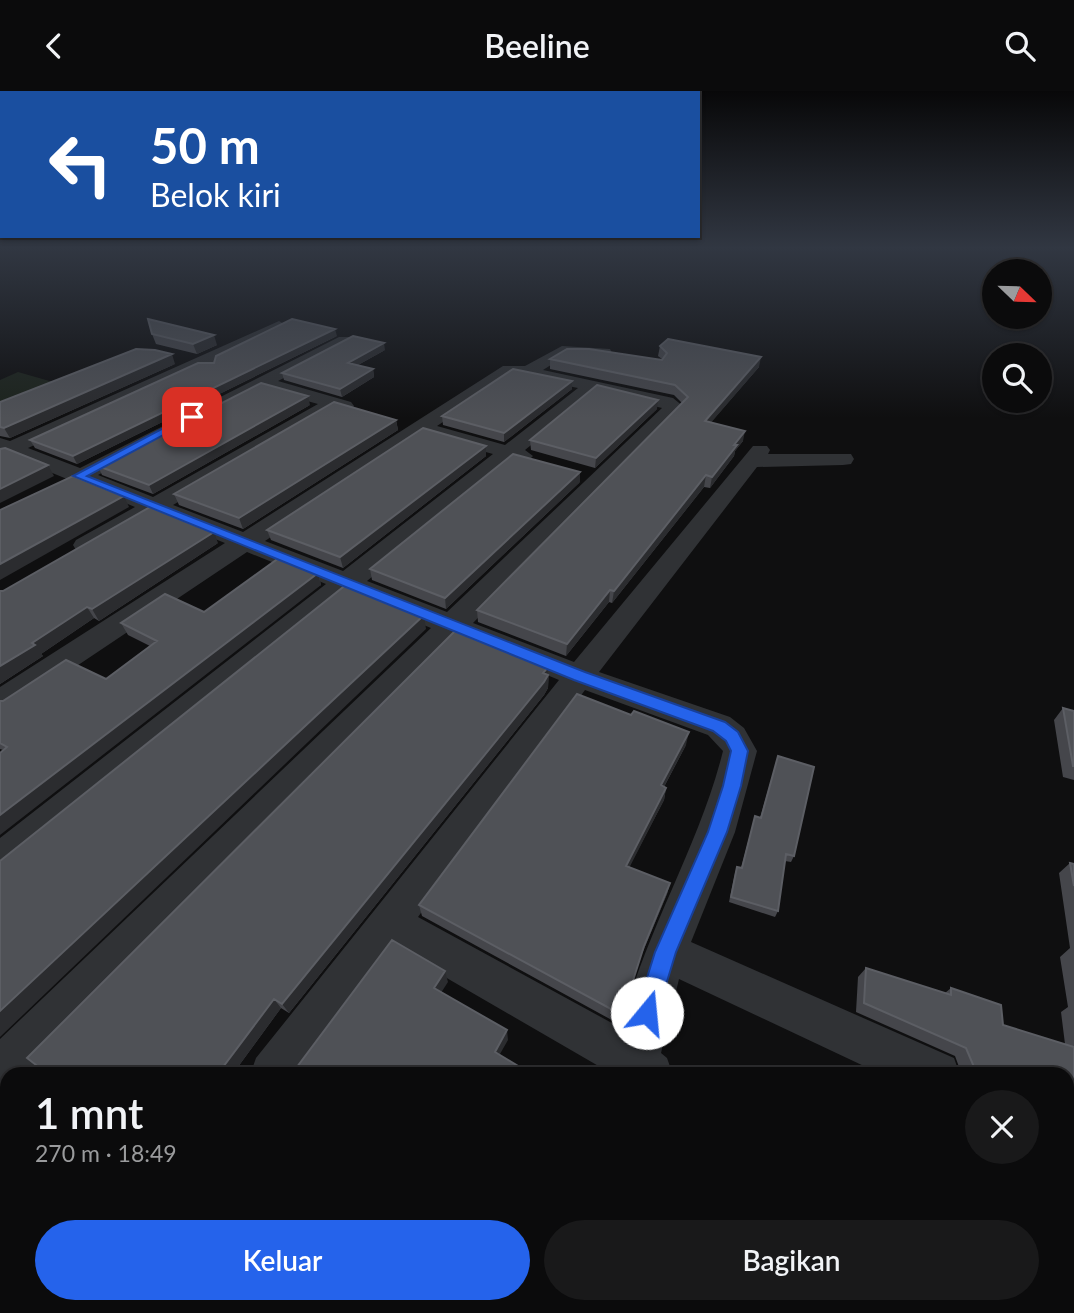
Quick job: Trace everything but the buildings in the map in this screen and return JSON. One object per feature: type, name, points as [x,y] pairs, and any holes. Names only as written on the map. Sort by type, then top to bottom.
[{"type":"street","points":[[4,448],[279,326]]},
{"type":"street","points":[[67,482],[345,340]]},
{"type":"street","points":[[528,372],[562,351],[615,355]]},
{"type":"street","points":[[173,355],[358,411]]},
{"type":"street","points":[[0,702],[509,370],[666,402],[674,407],[588,475],[451,625],[4,1067]]},
{"type":"street","points":[[0,860],[591,387]]},
{"type":"street","points":[[71,553],[333,403]]},
{"type":"street","points":[[397,421],[547,463]]},
{"type":"street","points":[[4,448],[67,482],[153,505],[579,676],[719,726],[732,737],[740,751],[732,786],[717,832],[666,952],[647,1013],[643,1067]]},
{"type":"street","points":[[279,1067],[579,676],[756,456],[843,459]]},
{"type":"street","points":[[389,923],[641,1067]]},
{"type":"street","points":[[666,952],[919,1067]]},
{"type":"shaded area","points":[[18,372],[53,382],[0,404],[0,380]]},
{"type":"route","points":[[192,417],[78,476],[579,676],[719,726],[732,737],[740,751],[732,786],[717,832],[666,952],[647,1013]]}]
